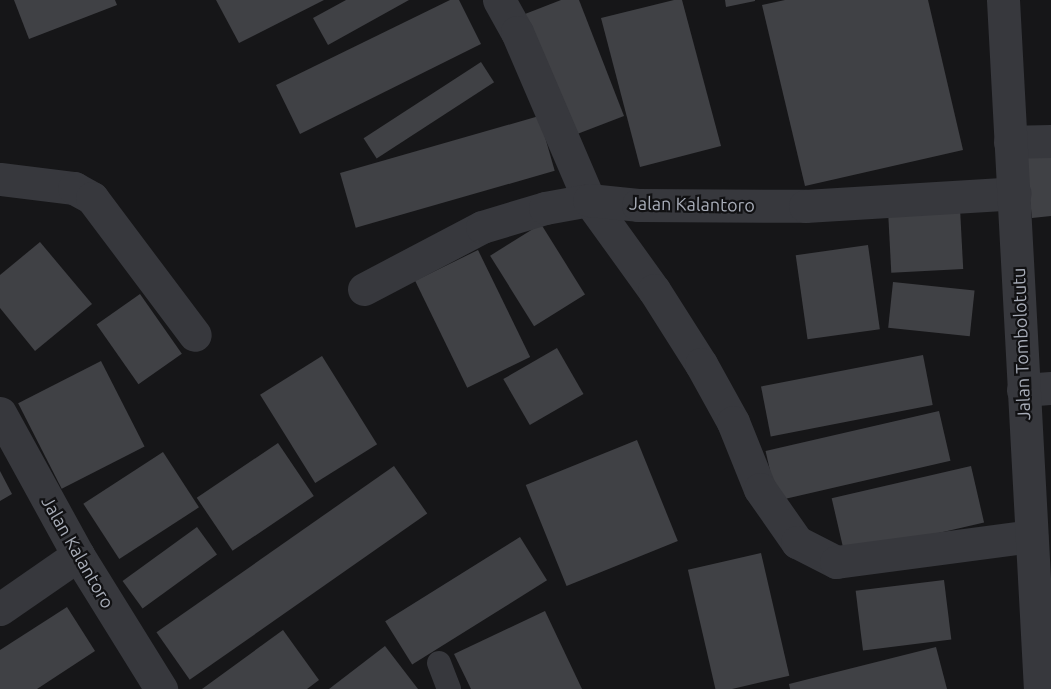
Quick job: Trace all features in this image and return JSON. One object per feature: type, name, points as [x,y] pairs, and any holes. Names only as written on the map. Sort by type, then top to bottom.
[{"type":"street","points":[[499,0],[517,32],[589,200],[654,290],[701,364],[733,422],[760,489],[797,542],[836,562],[1031,536]]},
{"type":"street","name":"Jalan Tombolotutu","points":[[1003,0],[1010,142],[1037,389],[1031,536],[1040,689]]},
{"type":"street","points":[[1010,142],[1051,141]]},
{"type":"street","points":[[0,179],[74,188],[92,198],[195,335]]},
{"type":"street","name":"Jalan Kalantoro","points":[[364,289],[482,227],[545,208],[589,200],[805,206],[1015,193]]},
{"type":"street","name":"Jalan Kalantoro","points":[[0,413],[78,555],[160,689]]},
{"type":"street","points":[[0,609],[78,555]]},
{"type":"lane","points":[[439,663],[449,689]]},
{"type":"building","points":[[14,0],[115,0],[117,5],[29,39]]},
{"type":"building","points":[[216,0],[324,0],[239,43]]},
{"type":"building","points":[[346,0],[409,0],[328,45],[313,18]]},
{"type":"building","points":[[450,0],[459,0],[481,44],[300,134],[276,85]]},
{"type":"building","points":[[561,0],[579,0],[624,116],[572,136],[525,14]]},
{"type":"building","points":[[682,0],[721,146],[640,167],[601,18]]},
{"type":"building","points":[[725,0],[755,0],[755,1],[726,7]]},
{"type":"building","points":[[785,0],[928,0],[963,150],[805,186],[762,5]]},
{"type":"building","points":[[481,62],[494,82],[377,158],[364,138]]},
{"type":"building","points":[[539,116],[555,171],[356,228],[340,173]]},
{"type":"building","points":[[1051,153],[1051,216],[1032,218],[1025,156]]},
{"type":"building","points":[[960,208],[963,269],[891,273],[888,212]]},
{"type":"building","points":[[541,224],[585,294],[534,326],[490,256]]},
{"type":"building","points":[[40,242],[92,304],[35,351],[0,308],[0,275]]},
{"type":"building","points":[[868,245],[880,329],[808,339],[796,255]]},
{"type":"building","points":[[478,250],[530,357],[467,388],[415,281]]},
{"type":"building","points":[[893,282],[975,291],[970,336],[888,328]]},
{"type":"building","points":[[140,294],[182,354],[138,384],[97,324]]},
{"type":"building","points":[[557,348],[584,394],[530,425],[503,379]]},
{"type":"building","points":[[923,355],[933,405],[771,437],[761,386]]},
{"type":"building","points":[[322,356],[377,444],[315,483],[260,395]]},
{"type":"building","points":[[101,361],[145,447],[62,489],[18,403]]},
{"type":"building","points":[[939,411],[950,461],[777,501],[766,451]]},
{"type":"building","points":[[637,440],[678,541],[567,586],[526,485]]},
{"type":"building","points":[[278,443],[314,496],[233,551],[197,498]]},
{"type":"building","points":[[163,452],[199,507],[119,559],[83,504]]},
{"type":"building","points":[[394,466],[427,514],[190,680],[156,632]]},
{"type":"building","points":[[971,466],[984,523],[845,555],[832,498]]},
{"type":"building","points":[[0,471],[12,494],[0,501]]},
{"type":"building","points":[[197,527],[217,555],[143,609],[123,581]]},
{"type":"building","points":[[520,537],[547,580],[412,665],[385,621]]},
{"type":"building","points":[[761,553],[789,676],[732,689],[715,689],[688,570]]},
{"type":"building","points":[[944,580],[951,640],[863,650],[856,591]]},
{"type":"building","points":[[67,607],[95,651],[37,689],[0,689],[0,650]]},
{"type":"building","points":[[545,611],[582,689],[471,689],[454,654]]},
{"type":"building","points":[[283,630],[319,680],[307,689],[202,689]]},
{"type":"building","points":[[385,646],[418,689],[329,689]]},
{"type":"building","points":[[936,647],[947,689],[790,689],[789,684]]}]
